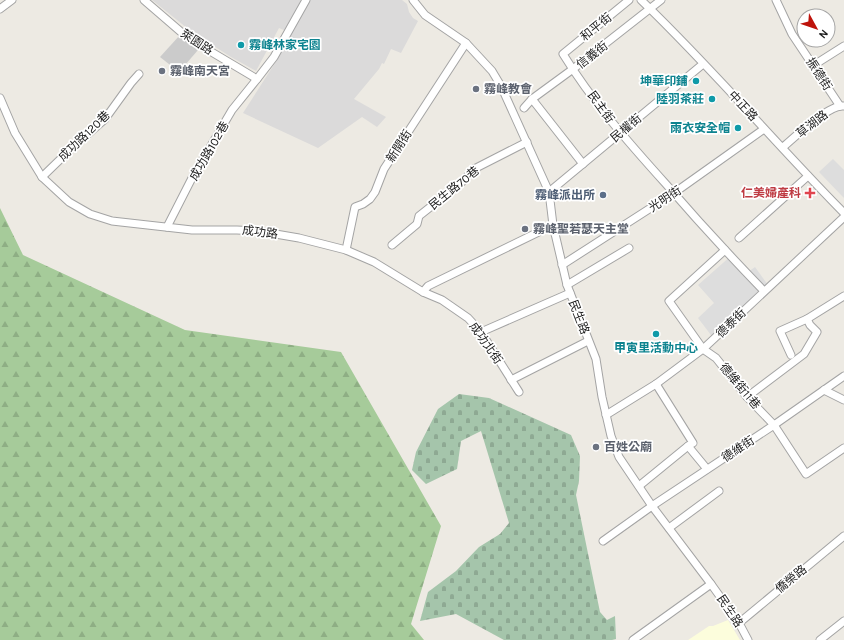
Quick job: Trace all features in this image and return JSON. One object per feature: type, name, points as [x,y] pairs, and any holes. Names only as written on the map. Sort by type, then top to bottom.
[{"type":"street","points":[[0,9],[12,0]]},
{"type":"street","name":"萊園路","points":[[144,0],[188,38],[257,79]]},
{"type":"street","points":[[257,79],[274,57],[306,0]]},
{"type":"street","name":"民生路","points":[[413,0],[425,15],[466,43],[492,71],[502,86],[550,192],[553,225],[567,285],[596,359],[602,397],[611,436],[620,457],[652,506],[739,623],[748,640]]},
{"type":"street","name":"和平街","points":[[563,54],[629,0]]},
{"type":"street","name":"中正路","points":[[641,0],[844,212]]},
{"type":"street","name":"信義街","points":[[524,108],[532,99],[661,0]]},
{"type":"street","name":"振德街","points":[[776,0],[792,34],[842,106]]},
{"type":"street","name":"新開街","points":[[346,250],[355,207],[370,199],[384,169],[466,43]]},
{"type":"street","points":[[814,66],[844,46]]},
{"type":"street","name":"民主街","points":[[563,54],[620,133],[725,250],[764,291]]},
{"type":"street","name":"民權街","points":[[550,192],[703,64]]},
{"type":"street","name":"成功路120巷","points":[[42,177],[105,119],[139,74]]},
{"type":"street","name":"成功路102巷","points":[[167,227],[192,178],[232,110],[257,79]]},
{"type":"street","name":"成功路","points":[[0,98],[15,133],[42,177],[69,202],[90,214],[112,221],[192,230],[258,231],[299,238],[346,250],[374,262],[423,292]]},
{"type":"street","points":[[532,99],[583,164]]},
{"type":"street","name":"草湖路","points":[[783,147],[828,110],[842,106]]},
{"type":"street","name":"光明街","points":[[562,265],[674,194],[764,129]]},
{"type":"street","name":"民生路70巷","points":[[392,245],[417,224],[419,216],[462,182],[474,169],[527,142]]},
{"type":"street","points":[[739,238],[808,176]]},
{"type":"street","name":"德泰街","points":[[606,415],[656,384],[704,349],[844,217]]},
{"type":"street","points":[[423,292],[428,286],[553,225]]},
{"type":"street","points":[[567,285],[629,248]]},
{"type":"street","name":"德維街11巷","points":[[725,250],[669,301],[704,349],[716,358],[747,397],[774,425],[806,474],[844,448]]},
{"type":"street","name":"成功北街","points":[[423,292],[442,300],[468,318],[481,332],[519,392]]},
{"type":"street","points":[[481,332],[570,293]]},
{"type":"street","points":[[791,355],[780,331],[807,319],[844,296]]},
{"type":"street","points":[[747,397],[804,354],[817,332],[810,325],[807,319]]},
{"type":"street","points":[[510,380],[588,341]]},
{"type":"street","name":"德維街","points":[[603,541],[844,376]]},
{"type":"street","points":[[639,486],[693,443],[656,384]]},
{"type":"street","points":[[824,390],[844,400]]},
{"type":"street","points":[[688,446],[707,469]]},
{"type":"street","points":[[669,528],[719,491]]},
{"type":"street","name":"僑榮路","points":[[739,623],[844,536]]},
{"type":"street","points":[[633,640],[711,584]]},
{"type":"street","points":[[820,640],[844,621]]},
{"type":"shaded area","name":"霧峰林家宅園","points":[[152,0],[301,0],[286,31],[279,28],[256,71],[192,32]]},
{"type":"shaded area","points":[[308,0],[402,0],[407,4],[409,12],[413,18],[418,21],[401,53],[391,49],[384,64],[382,63],[379,69],[354,99],[386,117],[377,127],[362,117],[318,148],[243,113],[277,60]]},
{"type":"shaded area","points":[[180,35],[198,50],[179,72],[160,57]]},
{"type":"shaded area","points":[[833,159],[844,170],[844,198],[819,172]]},
{"type":"shaded area","points":[[732,255],[748,272],[755,267],[768,285],[714,339],[698,318],[714,303],[698,285]]},
{"type":"shaded area","points":[[728,620],[740,640],[688,640],[709,626],[713,626]]},
{"type":"green space","points":[[0,208],[23,255],[185,330],[341,352],[441,526],[411,624],[424,640],[0,640]]},
{"type":"green space","points":[[459,394],[489,398],[571,435],[580,456],[579,481],[576,495],[600,612],[607,620],[615,616],[616,639],[504,640],[456,614],[420,621],[428,592],[456,571],[479,547],[500,534],[509,523],[481,431],[461,441],[457,469],[426,484],[412,470],[416,452],[438,409]]},
{"type":"place","name":"霧峰林家宅園","points":[[241,45]]},
{"type":"place","name":"霧峰南天宮","points":[[162,71]]},
{"type":"place","name":"坤華印鋪","points":[[696,81]]},
{"type":"place","name":"霧峰教會","points":[[476,89]]},
{"type":"place","name":"陸羽茶莊","points":[[712,99]]},
{"type":"place","name":"雨衣安全帽","points":[[738,128]]},
{"type":"place","name":"仁美婦產科","points":[[810,193]]},
{"type":"place","name":"霧峰派出所","points":[[603,195]]},
{"type":"place","name":"霧峰聖若瑟天主堂","points":[[525,229]]},
{"type":"place","name":"甲寅里活動中心","points":[[656,334]]},
{"type":"place","name":"百姓公廟","points":[[596,447]]}]
